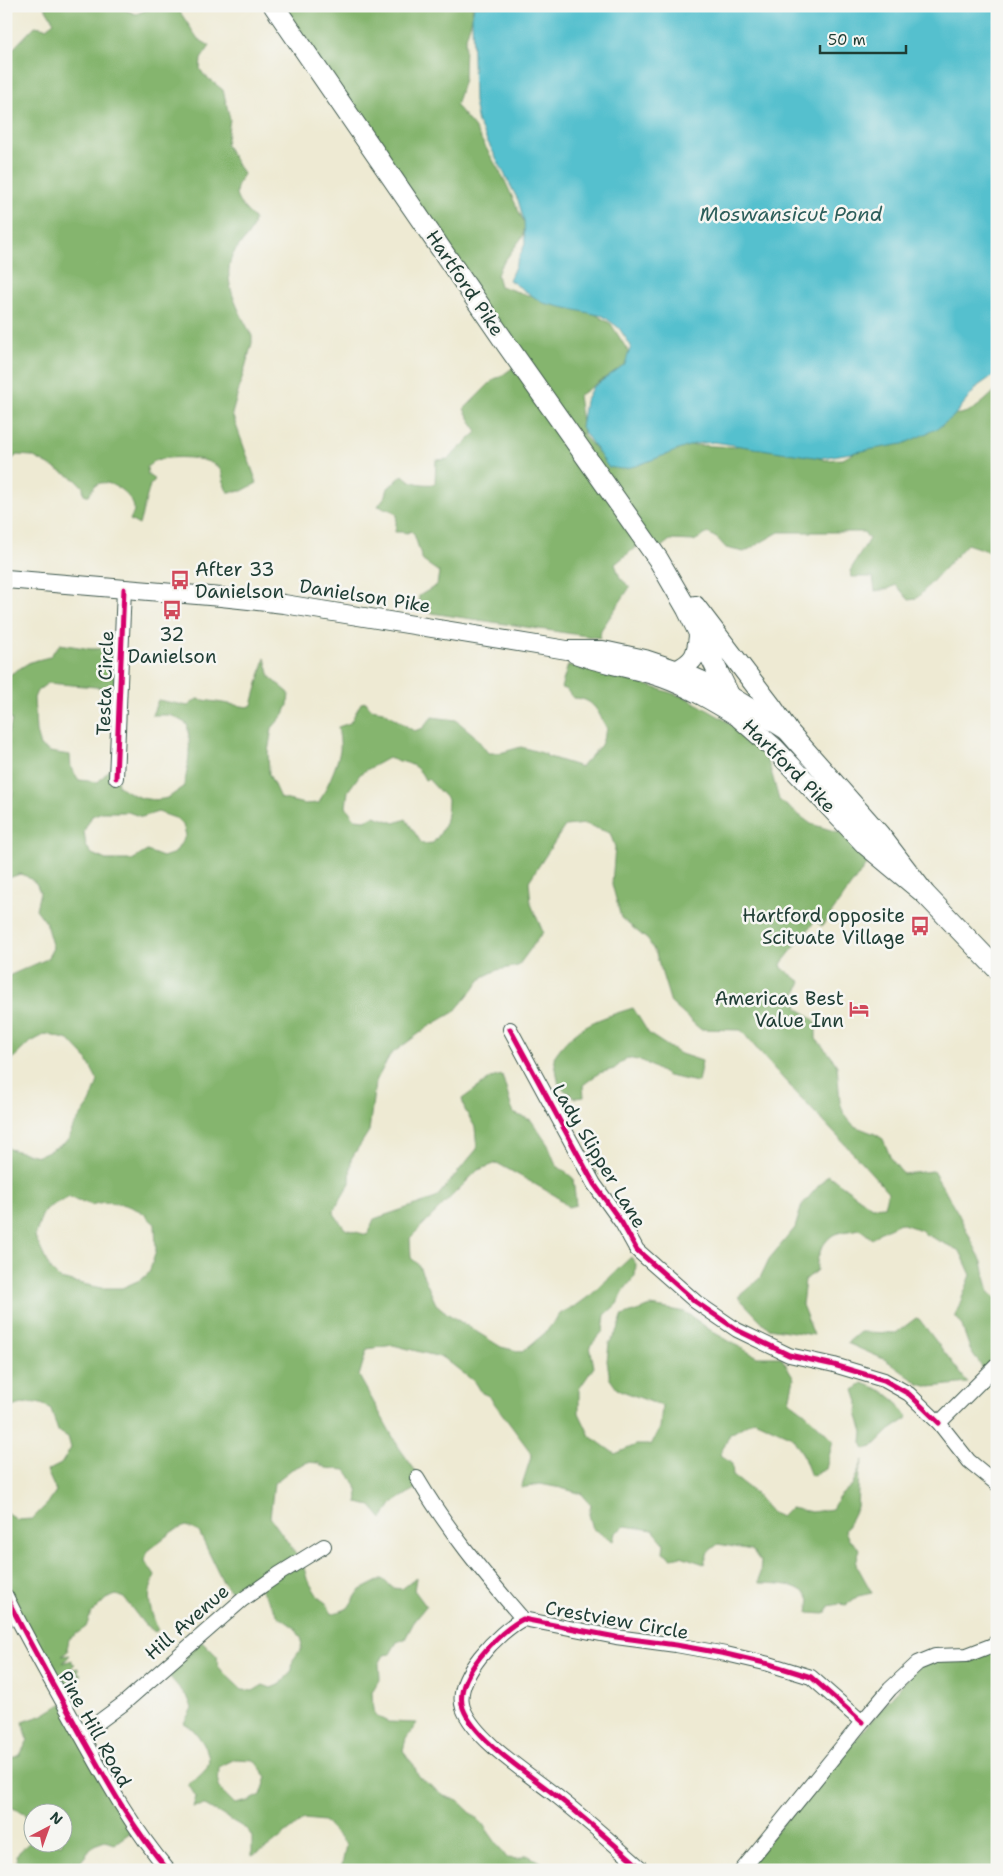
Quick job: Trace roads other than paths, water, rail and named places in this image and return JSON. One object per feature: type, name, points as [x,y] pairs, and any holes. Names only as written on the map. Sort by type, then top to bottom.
[{"type":"highway","name":"Hartford Pike","points":[[274,6],[502,337],[658,559],[772,707],[789,732],[879,834],[925,894],[992,964]]},
{"type":"highway","name":"Hartford Pike","points":[[658,559],[687,609],[741,719],[789,763],[866,845],[925,894]]},
{"type":"highway","points":[[678,670],[689,664],[693,659],[697,652],[700,636]]},
{"type":"main road","name":"Danielson Pike","points":[[6,579],[284,604],[566,650],[603,650],[645,659],[678,670],[729,694],[789,732]]},
{"type":"main road","name":"Danielson Pike","points":[[566,650],[599,662],[638,671],[677,684],[741,719]]},
{"type":"street","name":"Testa Circle","points":[[116,778],[124,589]]},
{"type":"street","name":"Lady Slipper Lane","points":[[510,1029],[594,1184],[622,1223],[637,1250],[696,1302],[737,1330],[790,1355],[834,1365],[884,1380],[909,1394],[939,1424],[969,1461],[997,1484]]},
{"type":"street","points":[[939,1424],[997,1365]]},
{"type":"street","points":[[417,1478],[436,1510],[461,1544],[523,1619]]},
{"type":"street","name":"Hill Avenue","points":[[81,1735],[122,1704],[242,1600],[324,1546]]},
{"type":"street","name":"Pine Hill Road","points":[[6,1596],[43,1668],[106,1782],[149,1848],[168,1870]]},
{"type":"street","name":"Crestview Circle","points":[[643,1870],[560,1798],[492,1745],[472,1726],[462,1707],[464,1690],[471,1670],[490,1643],[512,1624],[523,1619],[616,1637],[726,1654],[769,1664],[811,1677],[862,1722]]},
{"type":"street","points":[[742,1870],[890,1689],[918,1663],[935,1656],[967,1655],[993,1645],[997,1641]]},
{"type":"water","name":"Moswansicut Pond","points":[[474,6],[997,6],[997,373],[978,386],[953,417],[938,428],[903,444],[821,458],[714,442],[694,444],[636,466],[621,469],[608,467],[581,427],[585,401],[592,388],[625,364],[631,346],[619,328],[603,316],[543,303],[509,280],[525,244],[524,221],[518,200],[478,123],[474,102],[472,17]]},
{"type":"place","name":"After 33 Danielson","points":[[180,580]]},
{"type":"place","name":"32 Danielson","points":[[172,610]]},
{"type":"place","name":"Hartford opposite Scituate Village","points":[[920,926]]},
{"type":"place","name":"Americas Best Value Inn","points":[[859,1009]]}]
